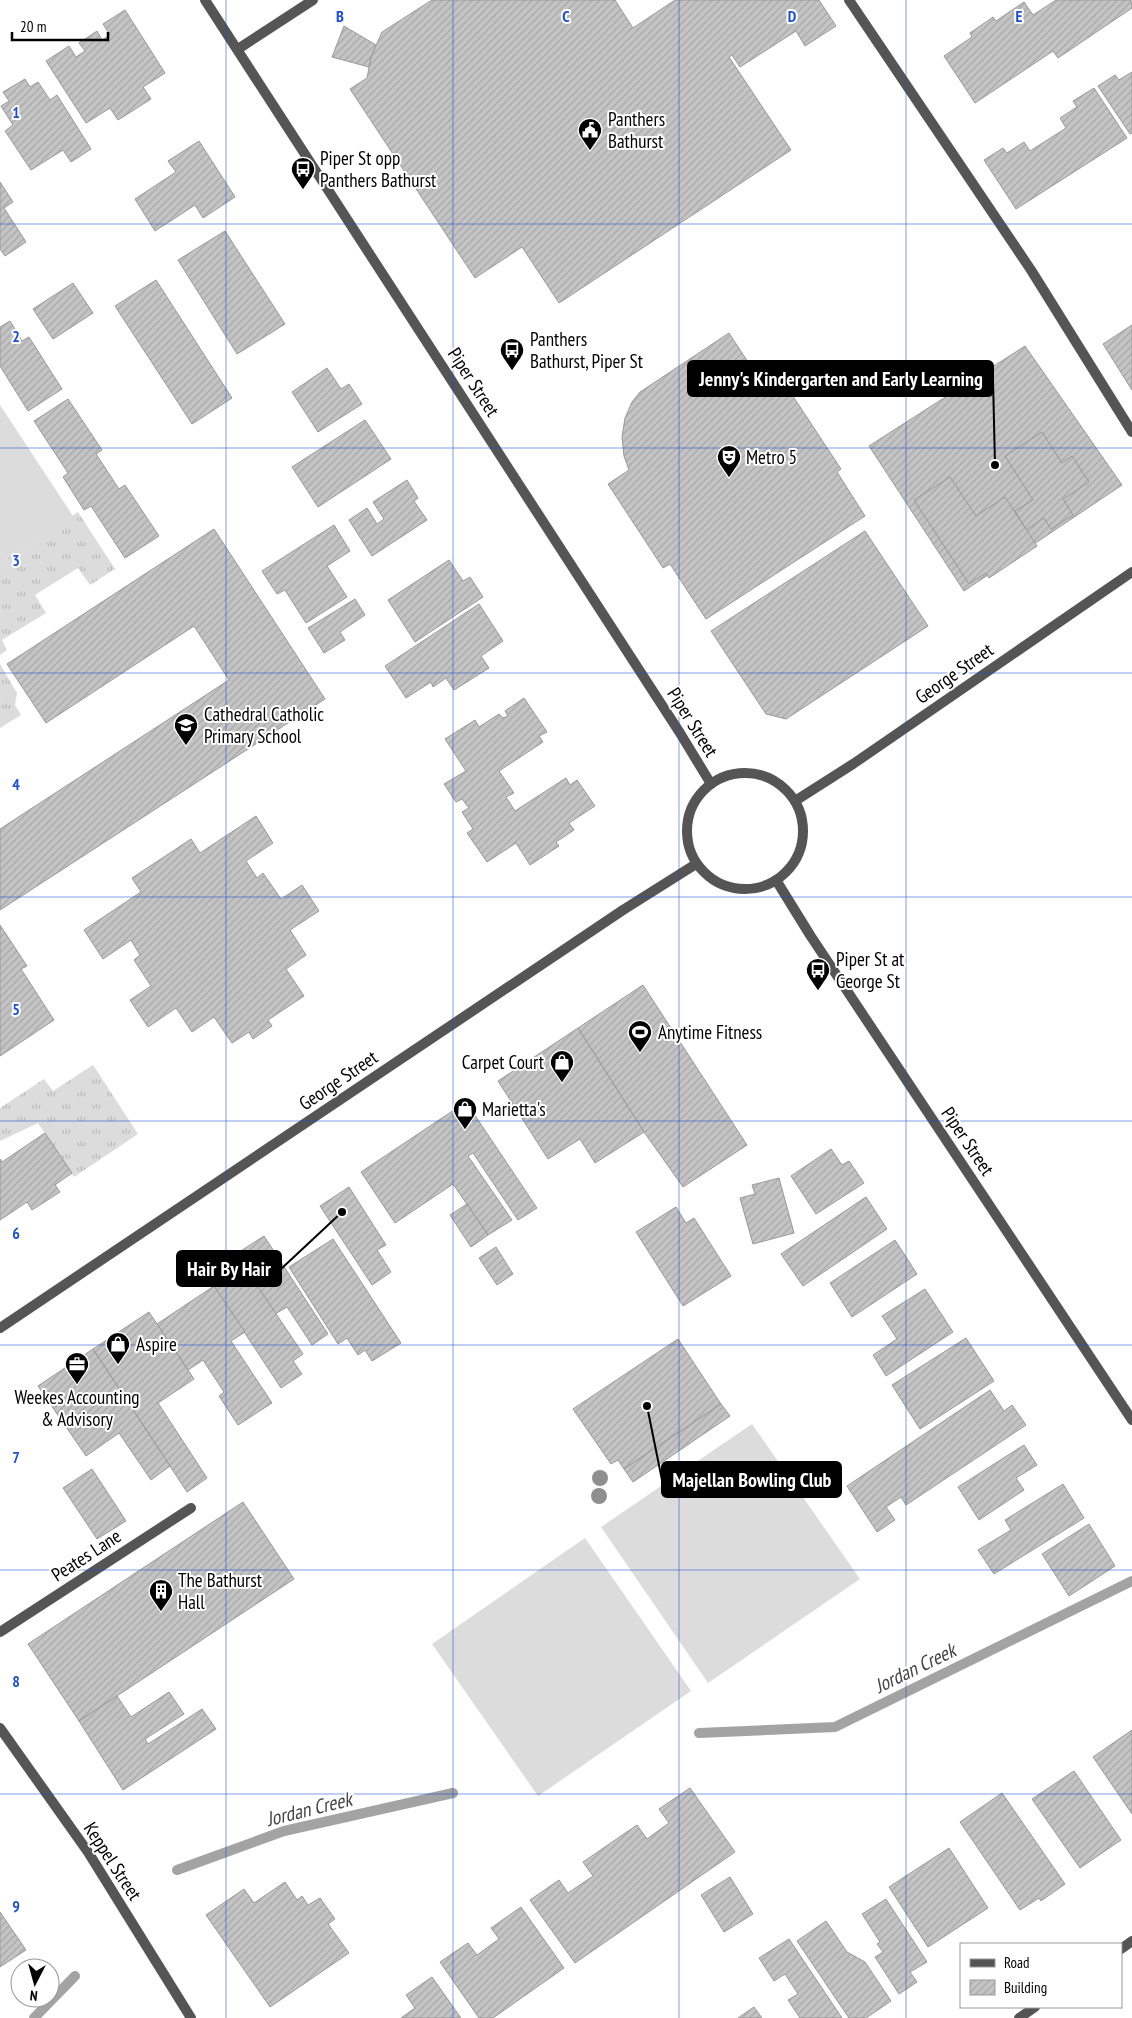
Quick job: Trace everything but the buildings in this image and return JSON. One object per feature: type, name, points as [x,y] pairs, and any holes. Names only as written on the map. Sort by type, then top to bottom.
[{"type":"street","name":"Piper Street","points":[[205,0],[675,725],[711,784]]},
{"type":"street","points":[[238,49],[313,0]]},
{"type":"street","points":[[849,0],[1031,270],[1132,432]]},
{"type":"street","name":"George Street","points":[[795,801],[853,764],[1132,572]]},
{"type":"street","points":[[741,774],[757,775],[772,780],[785,789],[795,801],[803,830],[802,845],[796,859],[787,871],[776,880],[763,887],[733,888],[719,884],[706,875],[696,864],[686,836],[687,821],[696,800],[711,784],[725,777],[741,774]]},
{"type":"street","name":"George Street","points":[[0,1328],[623,910],[696,864]]},
{"type":"street","name":"Piper Street","points":[[776,880],[810,935],[1132,1420]]},
{"type":"street","name":"Peates Lane","points":[[0,1632],[191,1508]]},
{"type":"street","name":"Keppel Street","points":[[0,1728],[88,1852],[191,2018]]},
{"type":"street","points":[[1019,2018],[1034,2008]]},
{"type":"green space","points":[[0,405],[73,516],[0,563]]},
{"type":"green space","points":[[78,512],[115,569],[90,585],[78,568],[35,595],[46,613],[2,640],[7,650],[0,655],[0,563]]},
{"type":"green space","points":[[0,664],[17,693],[15,705],[21,715],[0,728]]},
{"type":"green space","points":[[93,1065],[138,1134],[74,1177],[38,1123],[0,1141],[0,1108],[44,1079],[53,1091]]},
{"type":"green space","points":[[752,1424],[860,1579],[708,1683],[601,1527]]},
{"type":"green space","points":[[585,1538],[691,1691],[538,1796],[432,1644]]},
{"type":"waterway","name":"Jordan Creek","points":[[699,1733],[835,1727],[1132,1581]]},
{"type":"waterway","name":"Jordan Creek","points":[[177,1870],[284,1831],[453,1793]]},
{"type":"waterway","name":"Jordan Creek","points":[[34,2018],[75,1976]]},
{"type":"place","name":"Panthers Bathurst","points":[[590,151]]},
{"type":"place","name":"Piper St opp Panthers Bathurst","points":[[303,190]]},
{"type":"place","name":"Panthers Bathurst, Piper St","points":[[512,371]]},
{"type":"place","name":"Jenny's Kindergarten and Early Learning","points":[[995,465]]},
{"type":"place","name":"Metro 5","points":[[729,478]]},
{"type":"place","name":"Cathedral Catholic Primary School","points":[[186,746]]},
{"type":"place","name":"Piper St at George St","points":[[818,991]]},
{"type":"place","name":"Anytime Fitness","points":[[640,1053]]},
{"type":"place","name":"Carpet Court","points":[[562,1083]]},
{"type":"place","name":"Marietta's","points":[[465,1130]]},
{"type":"place","name":"Hair By Hair","points":[[342,1212]]},
{"type":"place","name":"Aspire","points":[[118,1365]]},
{"type":"place","name":"Weekes Accounting & Advisory","points":[[77,1385]]},
{"type":"place","name":"Majellan Bowling Club","points":[[647,1406]]},
{"type":"place","name":"The Bathurst Hall","points":[[161,1612]]}]
